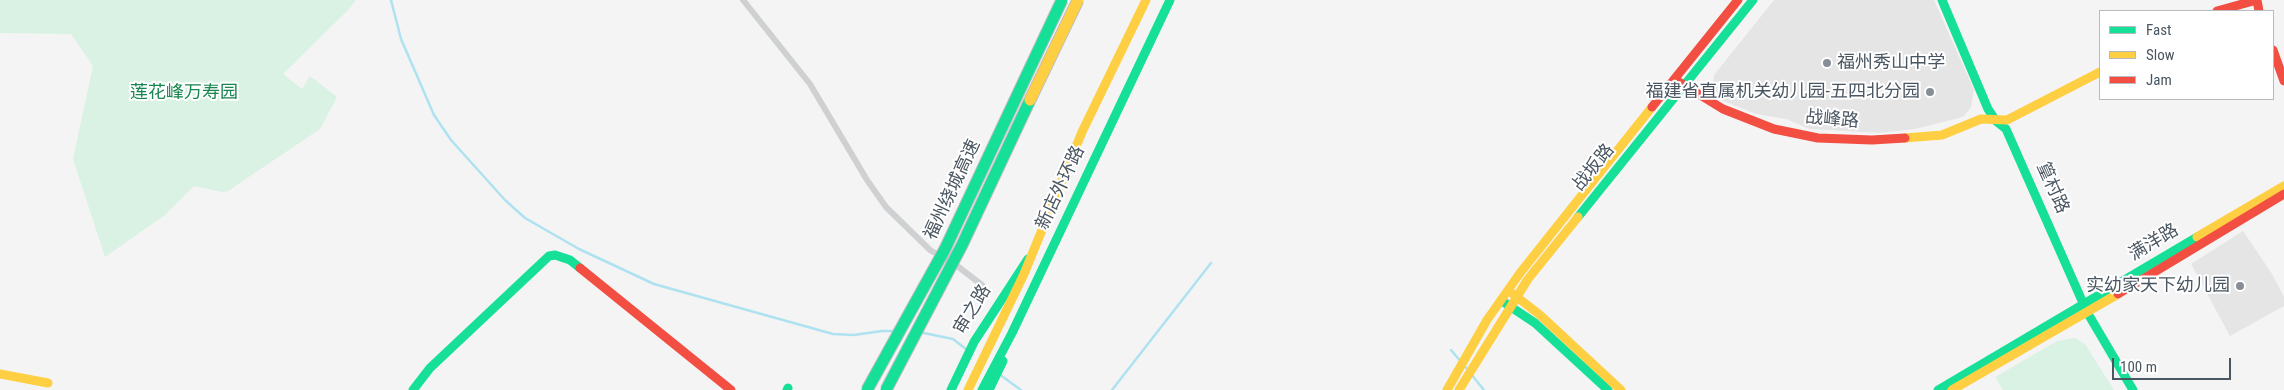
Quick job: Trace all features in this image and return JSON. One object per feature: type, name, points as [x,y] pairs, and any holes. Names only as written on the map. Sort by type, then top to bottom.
[{"type":"main road","name":"福州绕城高速","points":[[867,390],[944,249],[1062,0]]},
{"type":"main road","name":"福州绕城高速","points":[[886,390],[962,245],[1078,0]]},
{"type":"main road","name":"战坂路","points":[[1460,382],[1508,298],[1679,83],[1738,0]]},
{"type":"main road","name":"战坂路","points":[[1679,83],[1753,0]]},
{"type":"main road","name":"篁村路","points":[[1942,0],[1980,90],[1996,121],[2006,129],[2086,308],[2133,390]]},
{"type":"main road","points":[[2221,10],[2257,0]]},
{"type":"main road","name":"新店外环路","points":[[982,390],[1000,359],[1168,4]]},
{"type":"main road","name":"新店外环路","points":[[968,390],[1033,252],[1082,132],[1144,5]]},
{"type":"main road","points":[[2274,53],[2284,81]]},
{"type":"main road","name":"战峰路","points":[[1679,83],[1744,118],[1774,129],[1818,138],[1884,140],[1932,136],[1953,132],[1981,119],[2006,120],[2099,73]]},
{"type":"main road","name":"满洋路","points":[[1952,390],[2284,186]]},
{"type":"main road","name":"满洋路","points":[[1938,390],[2086,308],[2284,194]]},
{"type":"main road","name":"审之路","points":[[951,390],[974,342],[1009,285],[1033,252]]},
{"type":"main road","points":[[414,390],[430,368],[543,259],[555,255],[570,260],[731,390]]},
{"type":"main road","points":[[1508,298],[1608,390]]},
{"type":"main road","points":[[1508,298],[1540,315],[1621,390]]},
{"type":"main road","points":[[991,386],[1000,359]]},
{"type":"main road","points":[[0,374],[48,383]]},
{"type":"main road","points":[[1446,390],[1460,382]]},
{"type":"street","points":[[743,0],[810,84],[867,180],[886,207],[930,250],[956,265],[982,285]]},
{"type":"shaded area","name":"福州秀山中学","points":[[1774,0],[1934,0],[1974,90],[1971,107],[1964,116],[1959,118],[1915,129],[1879,133],[1810,129],[1786,119],[1756,114],[1721,100],[1713,87],[1714,75]]},
{"type":"shaded area","name":"实幼家天下幼儿园","points":[[2243,231],[2272,274],[2284,297],[2284,306],[2230,336],[2191,264]]},
{"type":"green space","name":"莲花峰万寿园","points":[[0,0],[356,0],[283,74],[302,89],[310,76],[337,97],[320,129],[228,191],[222,192],[194,186],[165,215],[105,257],[73,159],[93,66],[71,34],[0,33]]},
{"type":"green space","points":[[2075,338],[2085,344],[2114,390],[2003,390],[1995,377],[2057,341]]},
{"type":"waterway","points":[[391,0],[401,39],[434,115],[451,140],[505,200],[525,218],[579,249],[654,284],[833,334],[854,335],[896,331]]},
{"type":"waterway","points":[[1112,390],[1211,263]]},
{"type":"waterway","points":[[919,332],[953,339],[967,350]]},
{"type":"waterway","points":[[1451,350],[1468,370]]},
{"type":"waterway","points":[[999,374],[1021,390]]},
{"type":"waterway","points":[[1471,374],[1484,390]]},
{"type":"traffic: fast","points":[[867,390],[945,249],[1062,0]]},
{"type":"traffic: fast","points":[[982,390],[1012,333],[1170,0]]},
{"type":"traffic: fast","points":[[1578,217],[1753,0]]},
{"type":"traffic: fast","points":[[1942,0],[1988,109],[1996,121],[2006,129],[2087,312],[2133,390]]},
{"type":"traffic: fast","points":[[886,390],[962,245],[1030,100]]},
{"type":"traffic: fast","points":[[1938,390],[2197,237]]},
{"type":"traffic: fast","points":[[413,390],[430,368],[549,256],[555,255],[570,260],[580,268]]},
{"type":"traffic: fast","points":[[951,390],[974,342],[1028,259]]},
{"type":"traffic: fast","points":[[1505,303],[1535,323],[1608,390]]},
{"type":"traffic: fast","points":[[989,390],[1003,361]]},
{"type":"traffic: slow","points":[[1030,100],[1078,0]]},
{"type":"traffic: slow","points":[[968,390],[1024,274],[1082,132],[1146,0]]},
{"type":"traffic: slow","points":[[1905,138],[1942,135],[1981,119],[2007,120],[2099,73]]},
{"type":"traffic: slow","points":[[1447,390],[1487,320],[1520,273],[1652,107]]},
{"type":"traffic: slow","points":[[2197,237],[2284,186]]},
{"type":"traffic: slow","points":[[1459,390],[1528,279],[1578,217]]},
{"type":"traffic: slow","points":[[1513,294],[1540,315],[1621,390]]},
{"type":"traffic: slow","points":[[1952,390],[2118,294]]},
{"type":"traffic: slow","points":[[0,374],[48,383]]},
{"type":"traffic: jam","points":[[1652,107],[1738,0]]},
{"type":"traffic: jam","points":[[2221,10],[2257,0],[2259,10]]},
{"type":"traffic: jam","points":[[2274,53],[2284,81]]},
{"type":"traffic: jam","points":[[1679,82],[1723,109],[1774,129],[1818,138],[1872,140],[1905,138]]},
{"type":"traffic: jam","points":[[2118,294],[2284,194]]},
{"type":"traffic: jam","points":[[580,268],[731,390]]},
{"type":"place","name":"福州秀山中学","points":[[1827,63]]},
{"type":"place","name":"福建省直属机关幼儿园-五四北分园","points":[[1930,92]]},
{"type":"place","name":"实幼家天下幼儿园","points":[[2240,286]]}]
